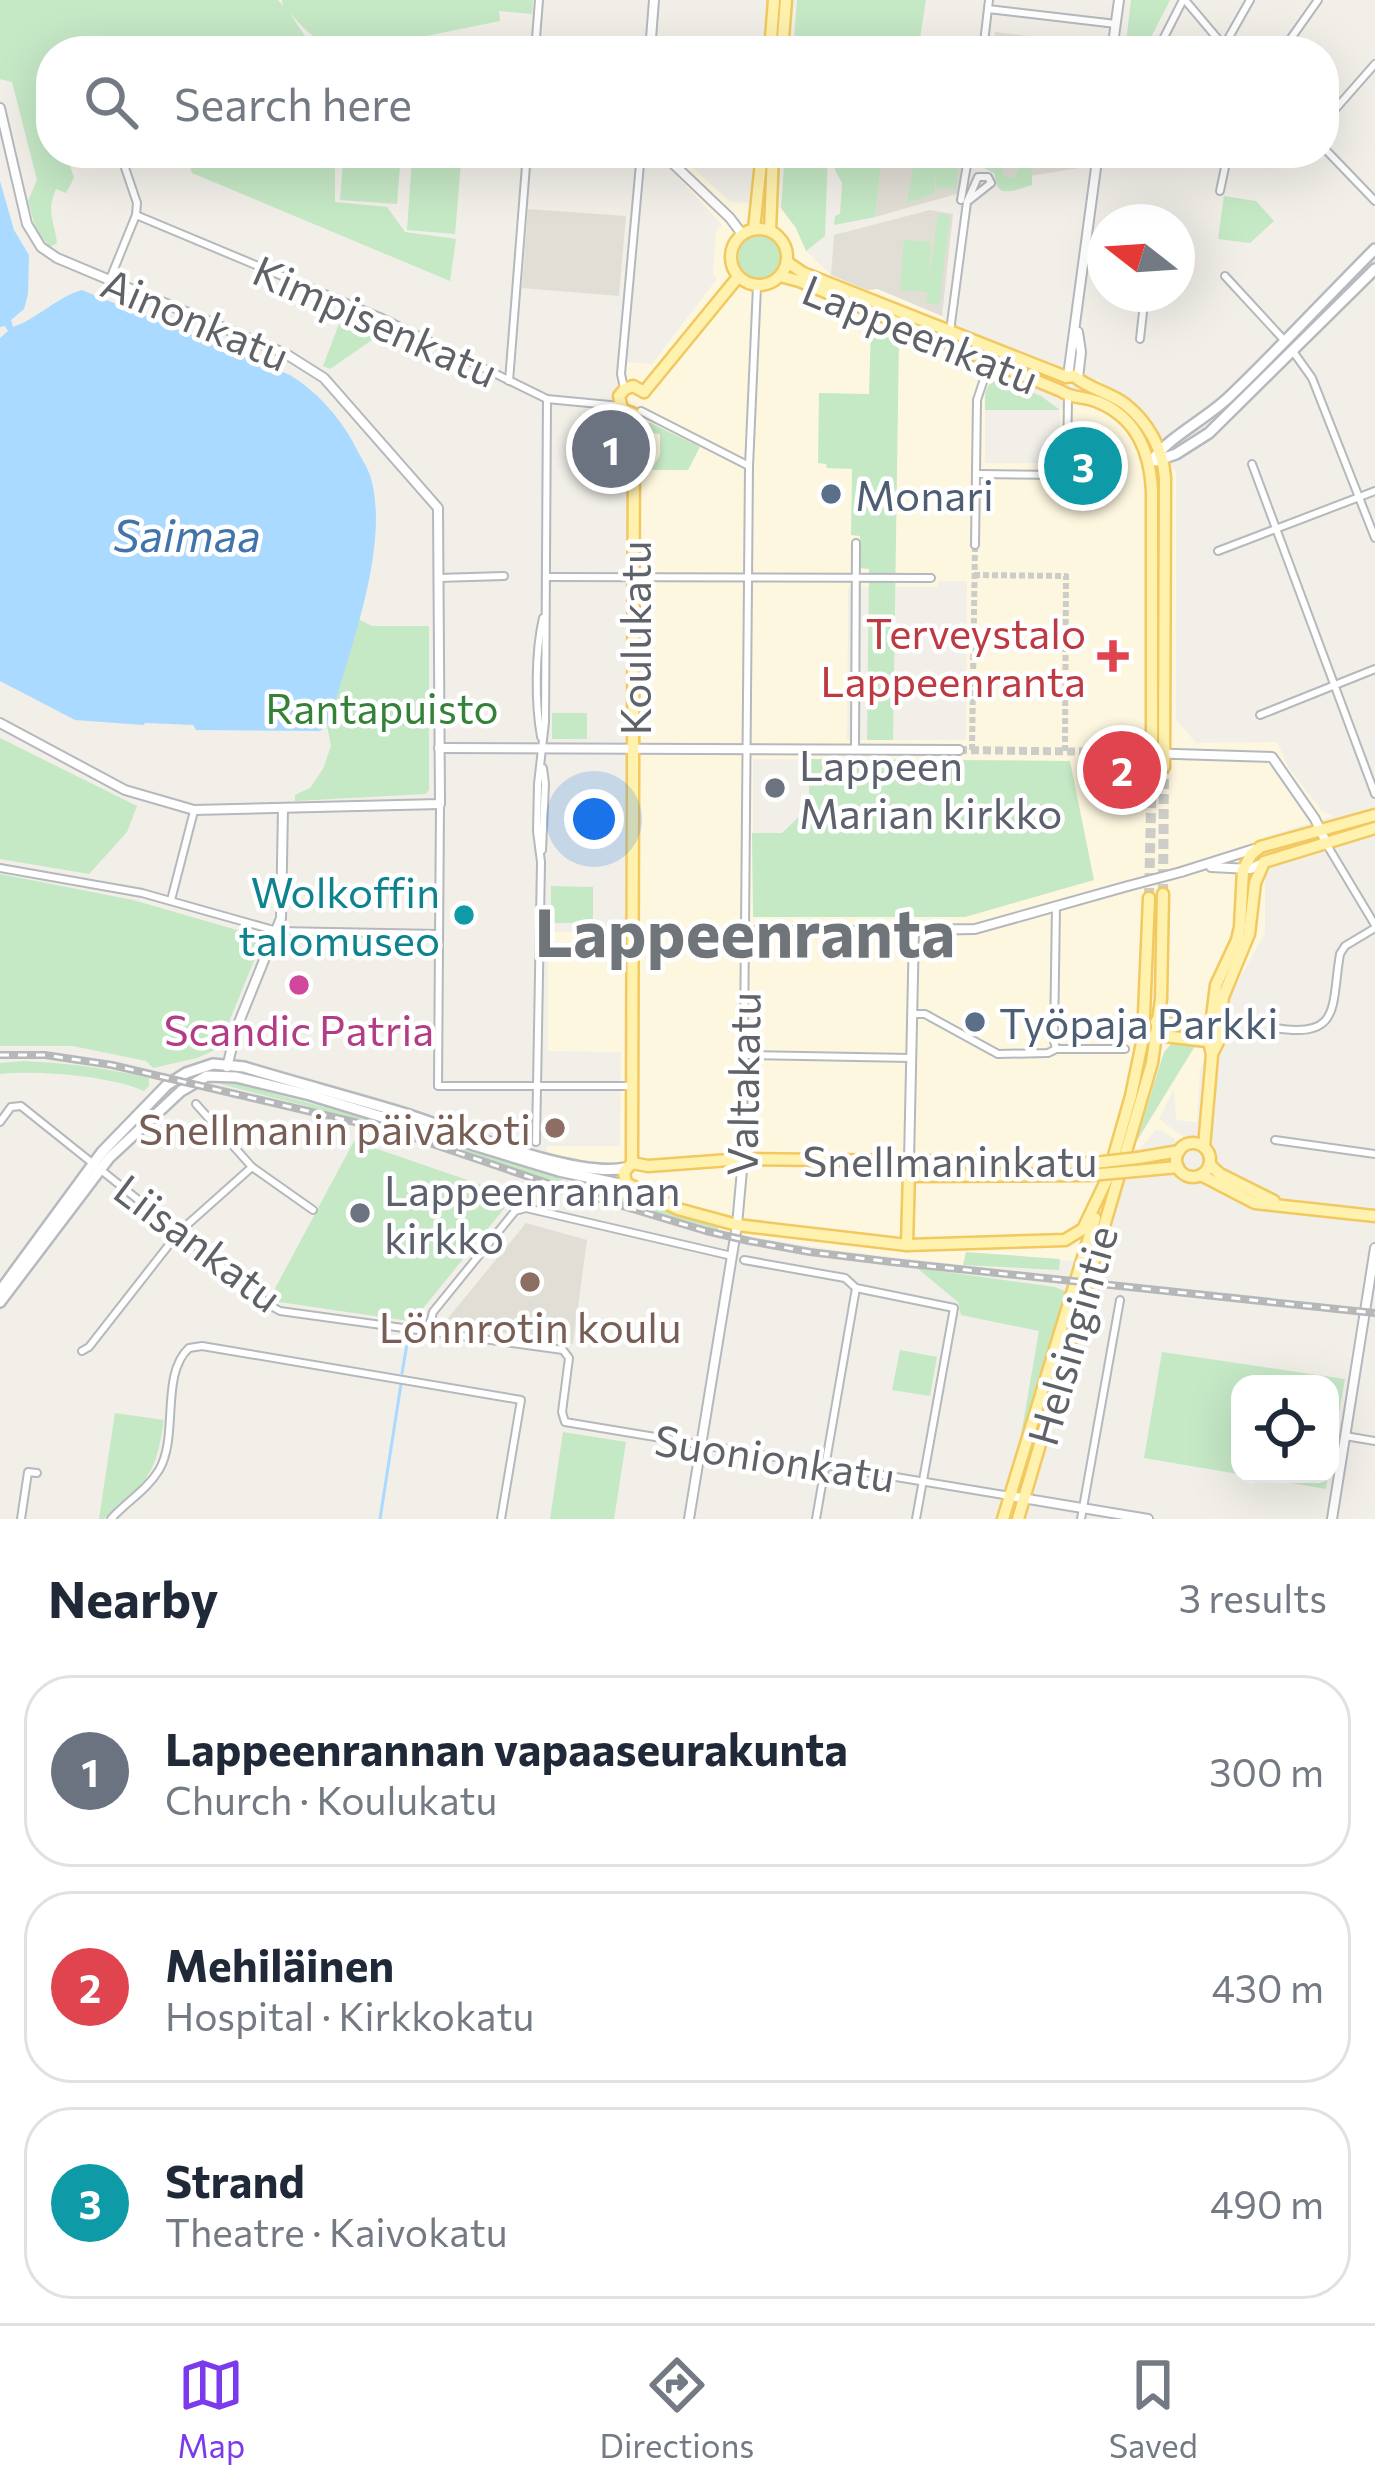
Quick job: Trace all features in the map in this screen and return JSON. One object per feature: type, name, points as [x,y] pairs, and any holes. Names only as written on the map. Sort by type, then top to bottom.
[{"type":"main road","points":[[771,36],[774,0]]},
{"type":"main road","points":[[783,36],[786,0]]},
{"type":"main road","points":[[748,232],[759,168]]},
{"type":"main road","points":[[770,231],[772,168]]},
{"type":"main road","points":[[770,231],[784,243],[787,262],[781,276],[757,286],[737,277],[731,254],[735,243],[748,232],[770,231]]},
{"type":"main road","points":[[1158,457],[1198,424],[1375,249]]},
{"type":"main road","name":"Lappeenkatu","points":[[787,262],[803,273],[1073,378],[1125,404],[1145,426],[1158,457]]},
{"type":"main road","points":[[1158,457],[1209,433],[1375,268]]},
{"type":"main road","name":"Lappeenkatu","points":[[781,276],[1068,394],[1099,402],[1116,411],[1158,457]]},
{"type":"main road","points":[[644,392],[737,277]]},
{"type":"main road","points":[[1073,378],[1081,390],[1068,394],[1061,382],[1073,378]]},
{"type":"main road","points":[[625,388],[644,392],[646,403],[638,413],[625,412],[620,406],[619,396],[625,388]]},
{"type":"main road","name":"Koulukatu","points":[[636,1162],[632,1086],[638,413]]},
{"type":"main road","points":[[1158,457],[1158,760]]},
{"type":"main road","points":[[1214,1034],[1223,997],[1249,934],[1255,883],[1264,862],[1375,815]]},
{"type":"main road","points":[[1206,1170],[1216,986],[1240,927],[1245,864],[1260,847],[1375,828]]},
{"type":"main road","points":[[1119,1154],[1152,1028],[1163,895]]},
{"type":"main road","points":[[1149,898],[1152,1028]]},
{"type":"main road","points":[[1152,1028],[1214,1034]]},
{"type":"main road","points":[[1,1295],[97,1165],[167,1085],[198,1068],[227,1069],[400,1112],[535,1156],[595,1169],[614,1171],[636,1162]]},
{"type":"main road","points":[[227,1069],[559,1171],[634,1187],[678,1209],[737,1225],[908,1246],[1055,1243],[1084,1228],[1106,1179]]},
{"type":"main road","points":[[1204,1147],[1188,1144],[1179,1151],[1178,1167],[1191,1177],[1206,1170]]},
{"type":"main road","name":"Snellmaninkatu","points":[[1137,1164],[1179,1151]]},
{"type":"main road","name":"Helsingintie","points":[[1018,1519],[1017,1497],[1080,1264],[1106,1179],[1119,1154]]},
{"type":"main road","name":"Helsingintie","points":[[1004,1519],[1017,1497],[1119,1154]]},
{"type":"main road","name":"Snellmaninkatu","points":[[636,1162],[743,1159],[909,1169],[1178,1167]]},
{"type":"main road","points":[[634,1187],[649,1180],[636,1162]]},
{"type":"main road","points":[[634,1187],[624,1176],[636,1162]]},
{"type":"main road","points":[[908,1246],[909,1169]]},
{"type":"main road","points":[[1206,1170],[1255,1203],[1375,1216]]},
{"type":"main road","points":[[1055,1243],[1074,1250],[1080,1264]]},
{"type":"street","points":[[536,36],[539,0]]},
{"type":"street","points":[[651,36],[654,0]]},
{"type":"street","points":[[1114,36],[1119,0]]},
{"type":"street","points":[[1164,36],[1184,0],[1215,36]]},
{"type":"street","points":[[1232,36],[1250,0]]},
{"type":"street","points":[[1293,36],[1318,0]]},
{"type":"street","points":[[985,36],[989,4],[1116,24]]},
{"type":"street","points":[[1339,105],[1375,64]]},
{"type":"street","name":"Ainonkatu","points":[[0,108],[27,224],[36,241],[57,258],[286,354],[324,378],[437,508],[438,1086],[538,1087]]},
{"type":"street","points":[[1339,164],[1375,202]]},
{"type":"street","points":[[110,280],[136,214],[125,168]]},
{"type":"street","points":[[509,381],[526,168]]},
{"type":"street","points":[[625,388],[621,374],[639,168]]},
{"type":"street","points":[[678,168],[748,232]]},
{"type":"street","points":[[950,331],[967,168]]},
{"type":"street","points":[[1073,378],[1081,352],[1076,322],[1097,168]]},
{"type":"street","points":[[1220,191],[1225,168]]},
{"type":"street","points":[[978,177],[988,177],[991,183],[964,201],[978,177]]},
{"type":"street","name":"Kimpisenkatu","points":[[136,214],[380,317],[547,399],[620,406]]},
{"type":"street","points":[[1225,276],[1312,378],[1375,538]]},
{"type":"street","name":"Valtakatu","points":[[689,1519],[727,1255],[737,1225],[743,1159],[749,466],[757,286]]},
{"type":"street","points":[[1140,339],[1143,312]]},
{"type":"street","points":[[975,544],[977,400],[990,361]]},
{"type":"street","points":[[976,474],[1062,475],[1067,467],[1068,394]]},
{"type":"street","points":[[536,1142],[545,784],[541,748],[547,399]]},
{"type":"street","points":[[638,413],[749,466]]},
{"type":"street","points":[[1252,464],[1375,794]]},
{"type":"street","points":[[1218,551],[1375,491]]},
{"type":"street","points":[[855,748],[856,543]]},
{"type":"street","points":[[438,578],[504,576]]},
{"type":"street","points":[[546,577],[932,578]]},
{"type":"street","points":[[1260,715],[1375,670]]},
{"type":"street","points":[[0,723],[125,790],[194,810],[440,803]]},
{"type":"street","points":[[439,748],[959,750]]},
{"type":"street","points":[[1112,752],[1158,760],[1272,757],[1323,836],[1375,926],[1340,954],[1330,1015],[1323,1026],[1312,1031],[1275,1028]]},
{"type":"street","points":[[227,1069],[236,1027],[281,917],[283,808]]},
{"type":"street","points":[[171,900],[194,810]]},
{"type":"street","points":[[745,930],[975,929],[1204,866],[1264,862]]},
{"type":"street","points":[[1204,866],[1245,864]]},
{"type":"street","points":[[1245,864],[1255,883]]},
{"type":"street","points":[[0,868],[171,900],[277,932],[439,934]]},
{"type":"street","points":[[1056,906],[1057,1049]]},
{"type":"street","points":[[909,1169],[914,930]]},
{"type":"street","points":[[912,1013],[925,1014],[998,1054],[1125,1049]]},
{"type":"street","points":[[744,1055],[911,1058]]},
{"type":"street","points":[[538,1087],[632,1086]]},
{"type":"street","points":[[196,1104],[252,1167],[313,1210]]},
{"type":"street","name":"Liisankatu","points":[[0,1122],[18,1105],[280,1311],[562,1350],[568,1358],[563,1401]]},
{"type":"street","points":[[1275,1140],[1375,1154]]},
{"type":"street","points":[[82,1351],[179,1232],[252,1167]]},
{"type":"street","points":[[428,1331],[433,1312],[520,1209],[727,1255]]},
{"type":"street","points":[[1332,1519],[1375,1247]]},
{"type":"street","points":[[744,1260],[845,1278],[856,1288],[954,1308],[916,1519]]},
{"type":"street","points":[[816,1519],[856,1288]]},
{"type":"street","points":[[1081,1519],[1120,1300]]},
{"type":"street","points":[[111,1519],[159,1470],[178,1363],[189,1348],[202,1346],[521,1400],[501,1519]]},
{"type":"street","name":"Suonionkatu","points":[[563,1401],[565,1422],[1148,1519]]},
{"type":"street","points":[[1345,1436],[1375,1441]]},
{"type":"street","points":[[21,1519],[28,1472],[37,1473]]},
{"type":"shaded area","points":[[670,168],[693,168],[729,201],[781,208],[806,251],[831,275],[942,316],[991,382],[985,391],[985,463],[1060,463],[1060,410],[1098,378],[1176,471],[1176,720],[1196,743],[1277,742],[1289,768],[1321,810],[1333,816],[1265,837],[1265,933],[1232,992],[1200,1070],[1197,1122],[1176,1120],[1174,1089],[1159,1119],[1184,1138],[1175,1142],[1155,1130],[1141,1148],[1121,1152],[1087,1262],[967,1253],[963,1265],[841,1251],[718,1231],[717,1225],[548,1175],[547,1146],[620,1146],[621,1052],[548,1051],[548,932],[632,931],[629,414],[621,392],[622,362],[652,364],[717,279],[713,275],[716,231],[722,225]],"holes":[[[939,581],[967,581],[966,740],[847,740],[848,587],[938,587]],[[753,759],[1069,761],[1093,880],[965,917],[753,916]],[[1195,1047],[1181,1066],[1137,1142],[1164,1052]]]},
{"type":"shaded area","points":[[881,168],[963,168],[960,193],[875,217]]},
{"type":"shaded area","points":[[986,168],[1079,168],[1006,180]]},
{"type":"shaded area","points":[[528,209],[626,216],[619,296],[522,288]]},
{"type":"shaded area","points":[[930,210],[953,214],[942,316],[831,275],[834,235]]},
{"type":"shaded area","name":"Lönnrotin koulu","points":[[526,1223],[587,1240],[573,1344],[444,1323]]},
{"type":"green space","points":[[0,0],[278,0],[283,6],[282,0],[533,0],[532,14],[499,11],[500,21],[426,36],[314,36],[289,12],[305,36],[36,36],[36,168],[71,168],[74,178],[66,193],[56,189],[51,211],[57,243],[50,247],[36,230],[28,201],[37,180],[12,82],[0,79]]},
{"type":"green space","points":[[797,0],[926,0],[920,36],[794,36]]},
{"type":"green space","points":[[1131,0],[1170,0],[1152,36],[1127,36]]},
{"type":"green space","points":[[190,168],[335,168],[335,202],[387,207],[405,232],[456,239],[450,281],[192,173]]},
{"type":"green space","points":[[343,168],[400,168],[397,204],[340,200]]},
{"type":"green space","points":[[411,168],[460,168],[455,234],[407,230]]},
{"type":"green space","points":[[784,168],[827,168],[825,236],[806,251],[781,208]]},
{"type":"green space","points":[[881,168],[875,217],[834,225],[840,214],[842,183],[835,170]]},
{"type":"green space","points":[[913,168],[958,168],[956,189],[936,188],[936,173],[934,194],[907,203]]},
{"type":"green space","points":[[984,168],[1002,168],[1004,176],[1015,177],[1019,168],[1030,168],[1032,185],[1001,190],[994,173]]},
{"type":"green space","points":[[1224,196],[1256,201],[1274,221],[1250,243],[1218,239]]},
{"type":"green space","points":[[938,214],[950,215],[939,305],[926,303],[927,292],[900,290],[904,240],[931,242],[929,280]]},
{"type":"green space","points":[[755,233],[773,238],[781,252],[777,273],[759,281],[746,277],[739,263],[741,244]]},
{"type":"green space","points":[[344,311],[388,329],[330,369],[323,366]]},
{"type":"green space","points":[[871,325],[899,337],[893,740],[867,740],[869,569],[860,568],[860,536],[851,535],[852,469],[818,463],[819,393],[869,394]]},
{"type":"green space","points":[[997,379],[1041,396],[1060,410],[985,410],[987,388]]},
{"type":"green space","points":[[649,422],[700,447],[688,470],[652,470],[660,454],[660,434],[647,432]]},
{"type":"green space","name":"Rantapuisto","points":[[358,619],[372,626],[429,626],[429,790],[426,794],[295,801],[295,795],[310,788],[323,769],[331,746],[327,725]]},
{"type":"green space","points":[[552,713],[587,713],[587,739],[552,739]]},
{"type":"green space","points":[[0,738],[137,806],[127,832],[89,874],[0,859]]},
{"type":"green space","points":[[809,759],[1070,761],[1094,880],[965,917],[753,917],[752,833],[782,833],[809,807]]},
{"type":"green space","points":[[0,874],[133,900],[261,937],[217,1049],[153,1068],[146,1061],[73,1046],[0,1046]]},
{"type":"green space","points":[[551,886],[593,887],[593,923],[551,923]]},
{"type":"green space","points":[[1171,1044],[1195,1046],[1136,1142],[1164,1052]]},
{"type":"green space","points":[[23,1061],[133,1074],[149,1078],[149,1086],[144,1091],[74,1075],[0,1074],[0,1063]]},
{"type":"green space","points":[[234,1083],[432,1136],[718,1226],[718,1231],[399,1130],[220,1084]]},
{"type":"green space","points":[[354,1141],[511,1195],[409,1321],[279,1302],[271,1296]]},
{"type":"green space","points":[[966,1252],[1060,1259],[1059,1270],[963,1265]]},
{"type":"green space","points":[[917,1268],[1067,1292],[1017,1458],[1039,1331],[961,1315],[958,1302]]},
{"type":"green space","points":[[900,1350],[937,1357],[930,1396],[892,1390]]},
{"type":"green space","points":[[1162,1352],[1318,1375],[1231,1375],[1231,1473],[1144,1458]]},
{"type":"green space","points":[[1339,1378],[1345,1379],[1339,1413]]},
{"type":"green space","points":[[115,1413],[164,1420],[157,1455],[146,1477],[99,1519]]},
{"type":"green space","points":[[563,1432],[626,1442],[614,1519],[550,1519]]},
{"type":"green space","points":[[1291,1483],[1327,1483],[1326,1489]]},
{"type":"water","name":"Saimaa","points":[[0,181],[14,230],[29,255],[28,294],[24,309],[11,320],[13,327],[82,290],[290,375],[326,404],[353,442],[370,475],[376,531],[358,625],[333,710],[320,731],[196,730],[193,725],[75,720],[0,681],[0,338],[8,331],[0,327]]},
{"type":"waterway","points":[[402,1373],[407,1344]]},
{"type":"waterway","points":[[380,1519],[401,1384]]},
{"type":"tunnel","points":[[972,750],[975,545]]},
{"type":"tunnel","points":[[974,575],[1066,576],[1065,752]]},
{"type":"tunnel","points":[[959,750],[1112,752]]},
{"type":"tunnel","points":[[1149,898],[1152,767]]},
{"type":"tunnel","points":[[1163,894],[1164,767]]},
{"type":"railway","points":[[0,1055],[45,1055],[112,1065],[397,1132],[559,1187],[749,1241],[892,1262],[1375,1313]]},
{"type":"place","name":"Lappeenrannan vapaaseurakunta","points":[[611,449]]},
{"type":"place","name":"Strand","points":[[1083,466]]},
{"type":"place","name":"Monari","points":[[831,494]]},
{"type":"place","name":"Terveystalo Lappeenranta","points":[[1113,656]]},
{"type":"place","name":"Mehiläinen","points":[[1122,770]]},
{"type":"place","name":"Lappeen Marian kirkko","points":[[775,788]]},
{"type":"place","name":"Wolkoffin talomuseo","points":[[464,915]]},
{"type":"place","name":"Scandic Patria","points":[[299,985]]},
{"type":"place","name":"Työpaja Parkki","points":[[975,1022]]},
{"type":"place","name":"Snellmanin päiväkoti","points":[[555,1128]]},
{"type":"place","name":"Lappeenrannan kirkko","points":[[360,1213]]},
{"type":"place","name":"Lönnrotin koulu","points":[[530,1282]]},
{"type":"district","name":"Lappeenranta","points":[[745,930]]}]
